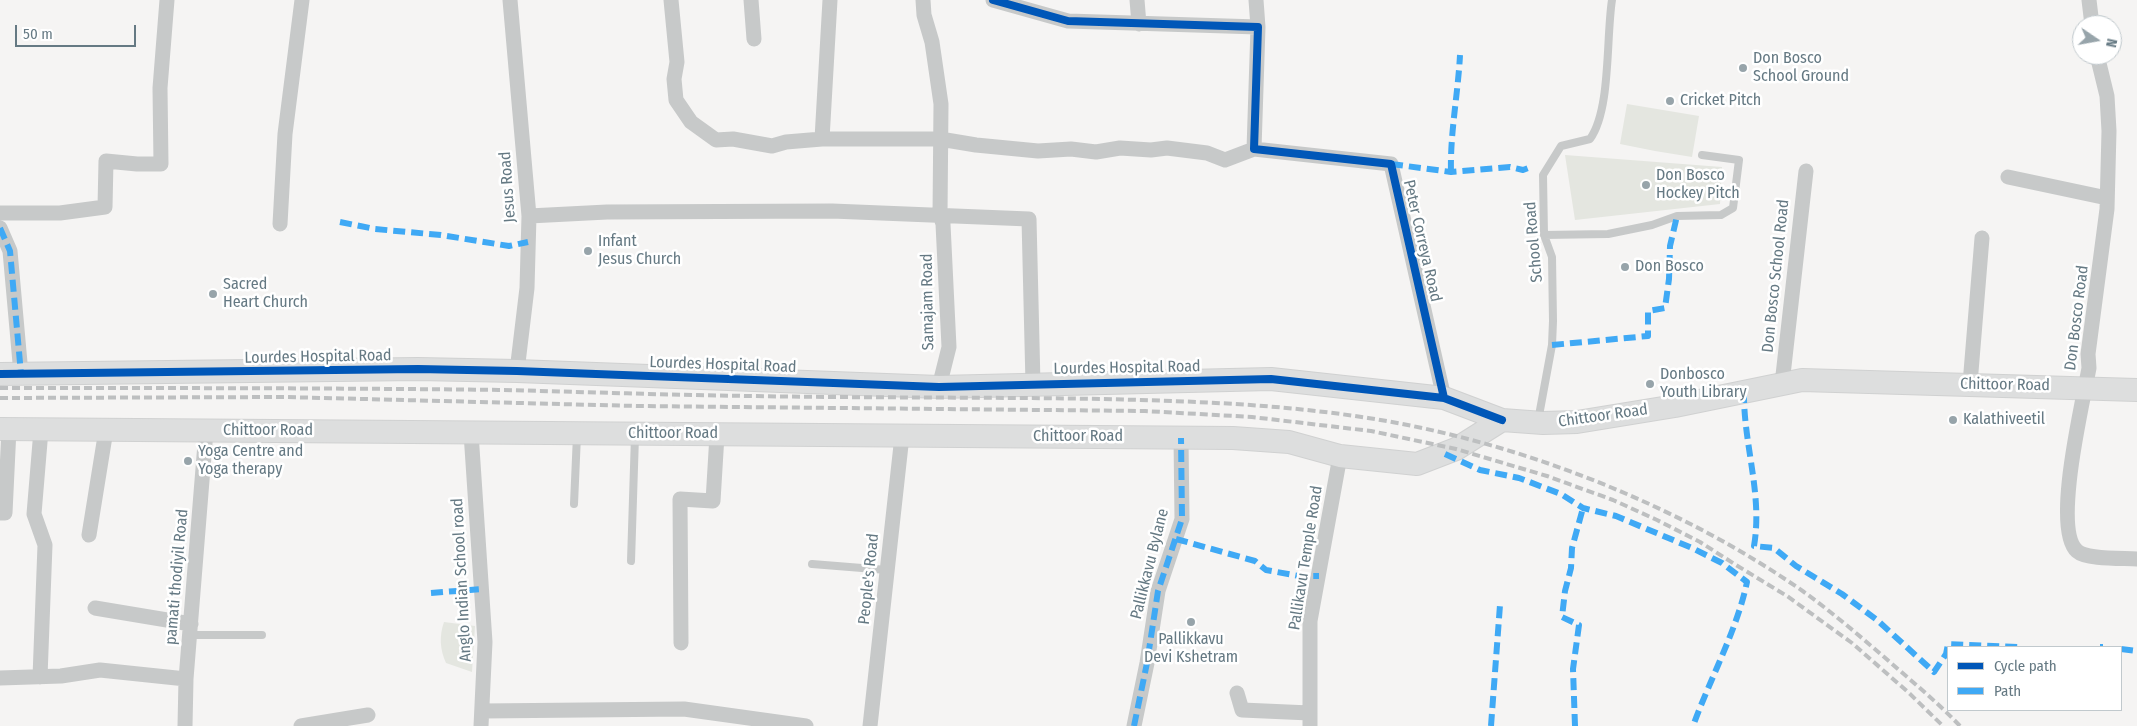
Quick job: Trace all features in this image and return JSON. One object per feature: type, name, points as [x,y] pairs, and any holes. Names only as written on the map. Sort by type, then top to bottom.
[{"type":"main road","name":"Lourdes Hospital Road","points":[[10,374],[418,369],[939,387],[1271,379],[1444,398]]},
{"type":"main road","name":"Chittoor Road","points":[[4,429],[1232,438],[1289,442],[1340,456],[1417,464],[1456,449],[1502,420],[1538,423],[1577,422],[1675,406],[1802,380],[2137,390]]},
{"type":"main road","points":[[1444,398],[1502,420]]},
{"type":"street","points":[[0,213],[60,213],[105,207],[106,161],[160,164],[160,88],[167,0]]},
{"type":"street","points":[[280,224],[285,134],[302,0]]},
{"type":"street","name":"Jesus Road","points":[[510,0],[529,216],[527,288],[517,371]]},
{"type":"street","points":[[671,0],[677,62],[674,79],[676,100],[691,122],[716,140],[733,140],[772,146],[786,142],[822,139],[940,139],[1038,151],[1070,149],[1096,152],[1120,148],[1151,150],[1167,148],[1207,153],[1225,160],[1254,149],[1258,26],[1256,0]]},
{"type":"street","points":[[751,0],[754,39]]},
{"type":"street","points":[[822,139],[830,0]]},
{"type":"street","name":"Samajam Road","points":[[923,0],[924,15],[932,42],[942,104],[940,216],[943,224],[949,347],[939,387]]},
{"type":"street","points":[[993,0],[1068,21],[1258,26]]},
{"type":"street","points":[[1137,0],[1139,24]]},
{"type":"street","points":[[2089,0],[2091,15]]},
{"type":"street","name":"Don Bosco Road","points":[[2099,65],[2107,96],[2109,131],[2107,198],[2086,387],[2067,497],[2066,520],[2071,543],[2078,552],[2092,556],[2137,559]]},
{"type":"street","name":"Peter Correya Road","points":[[1254,149],[1391,164],[1444,398]]},
{"type":"street","name":"Don Bosco School Road","points":[[1782,384],[1806,171]]},
{"type":"street","points":[[2008,177],[2107,198]]},
{"type":"street","points":[[529,216],[608,212],[822,211],[1029,219],[1033,384]]},
{"type":"street","points":[[0,228],[10,251],[10,374]]},
{"type":"street","points":[[1970,384],[1982,238]]},
{"type":"street","points":[[0,513],[5,513],[4,429]]},
{"type":"street","points":[[40,677],[45,545],[34,514],[41,430]]},
{"type":"street","points":[[89,535],[106,430]]},
{"type":"street","name":"pamati thodiyil Road","points":[[185,726],[186,679],[206,431]]},
{"type":"street","name":"Anglo Indian School road","points":[[471,433],[485,642],[481,726]]},
{"type":"street","points":[[681,643],[680,499],[713,501],[717,434]]},
{"type":"street","name":"People's Road","points":[[870,726],[902,436]]},
{"type":"street","name":"Pallikkavu Bylane","points":[[1134,726],[1147,663],[1158,591],[1182,519],[1182,438]]},
{"type":"street","name":"Pallikavu Temple Road","points":[[1310,719],[1310,621],[1340,456]]},
{"type":"street","points":[[95,608],[190,629]]},
{"type":"street","points":[[0,678],[61,676],[100,670],[186,679]]},
{"type":"street","points":[[1237,693],[1242,710],[1310,719]]},
{"type":"street","points":[[483,711],[684,709],[806,726]]},
{"type":"street","points":[[301,726],[368,716]]},
{"type":"lane","name":"School Road","points":[[1538,423],[1552,345],[1553,321],[1552,257],[1544,235],[1543,175],[1561,146],[1590,139],[1597,130],[1603,111],[1612,0]]},
{"type":"lane","points":[[1544,235],[1608,234],[1652,225],[1677,216],[1721,215],[1733,208],[1739,160],[1702,155]]},
{"type":"lane","points":[[574,504],[577,433]]},
{"type":"lane","points":[[631,561],[635,434]]},
{"type":"lane","points":[[812,564],[887,570]]},
{"type":"lane","points":[[190,629],[262,635]]},
{"type":"shaded area","points":[[1627,104],[1699,116],[1692,157],[1620,144]]},
{"type":"shaded area","name":"Don Bosco Hockey Pitch","points":[[1565,155],[1722,167],[1720,204],[1575,220]]},
{"type":"shaded area","points":[[444,622],[475,626],[472,672],[446,663],[441,643],[441,632]]},
{"type":"railway","points":[[0,388],[441,389],[751,396],[1101,399],[1268,406],[1368,418],[1482,443],[1539,460],[1595,481],[1705,531],[1756,560],[1816,601],[1915,684],[1960,726]]},
{"type":"railway","points":[[0,398],[285,397],[637,406],[1145,411],[1252,417],[1371,431],[1456,449],[1547,476],[1613,500],[1700,542],[1787,596],[1852,643],[1943,726]]},
{"type":"marked path","points":[[1451,172],[1460,55]]},
{"type":"marked path","points":[[1391,164],[1451,172],[1510,167],[1523,170],[1531,167]]},
{"type":"marked path","points":[[1552,345],[1648,336],[1648,311],[1665,308],[1669,279],[1670,246],[1677,216]]},
{"type":"marked path","points":[[340,222],[375,229],[441,235],[509,246],[528,242]]},
{"type":"marked path","points":[[0,228],[10,251],[21,374]]},
{"type":"marked path","points":[[1744,391],[1746,430],[1755,488],[1756,527],[1754,546],[1774,548],[1796,566],[1842,594],[1877,620],[1934,672],[1946,654],[1947,649]]},
{"type":"marked path","points":[[1134,726],[1147,663],[1158,591],[1182,519],[1181,438]]},
{"type":"marked path","points":[[1445,454],[1480,470],[1519,478],[1561,494],[1583,508],[1616,516],[1692,548],[1722,563],[1747,582],[1737,618],[1693,726]]},
{"type":"marked path","points":[[1575,726],[1573,669],[1579,625],[1562,617],[1565,591],[1571,568],[1572,548],[1583,508]]},
{"type":"marked path","points":[[1176,539],[1255,561],[1266,570],[1299,576],[1319,576]]},
{"type":"marked path","points":[[431,593],[482,589]]},
{"type":"marked path","points":[[1491,726],[1500,605]]},
{"type":"marked path","points":[[1948,646],[1948,644],[1995,646]]},
{"type":"marked path","points":[[2122,649],[2137,651]]},
{"type":"cycle path","points":[[993,0],[1068,21],[1258,27],[1254,149],[1391,164],[1444,398]]},
{"type":"cycle path","points":[[0,374],[418,369],[939,387],[1271,379],[1444,398],[1502,420]]},
{"type":"place","name":"Don Bosco School Ground","points":[[1743,68]]},
{"type":"place","name":"Cricket Pitch","points":[[1670,101]]},
{"type":"place","name":"Don Bosco Hockey Pitch","points":[[1646,185]]},
{"type":"place","name":"Infant Jesus Church","points":[[588,251]]},
{"type":"place","name":"Don Bosco","points":[[1625,267]]},
{"type":"place","name":"Sacred Heart Church","points":[[213,294]]},
{"type":"place","name":"Donbosco Youth Library","points":[[1650,384]]},
{"type":"place","name":"Kalathiveetil","points":[[1953,420]]},
{"type":"place","name":"Yoga Centre and Yoga therapy","points":[[188,461]]},
{"type":"place","name":"Pallikkavu Devi Kshetram","points":[[1191,622]]}]
